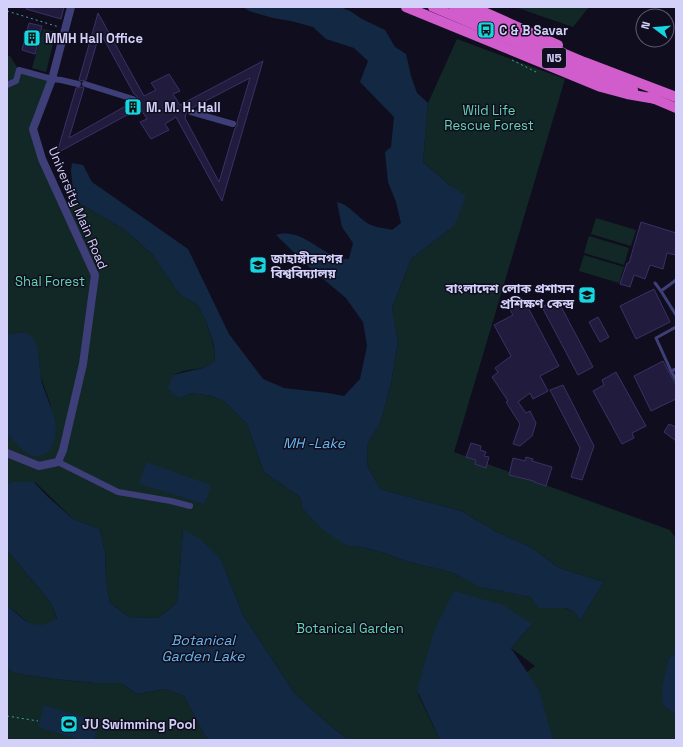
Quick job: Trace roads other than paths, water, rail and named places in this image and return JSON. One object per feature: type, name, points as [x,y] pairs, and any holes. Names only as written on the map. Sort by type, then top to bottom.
[{"type":"highway","points":[[406,7],[600,87],[656,99]]},
{"type":"highway","name":"N5","points":[[433,7],[676,108]]},
{"type":"highway","name":"N5","points":[[454,7],[584,62],[676,97]]},
{"type":"highway","points":[[472,7],[555,43],[584,62]]},
{"type":"street","name":"University Main Road","points":[[58,462],[84,364],[95,274],[42,159],[33,129],[52,79],[71,7]]},
{"type":"street","points":[[7,85],[16,81],[19,70],[78,84]]},
{"type":"street","points":[[85,84],[133,99]]},
{"type":"street","points":[[191,112],[233,124]]},
{"type":"street","points":[[7,453],[39,466],[58,462],[118,492],[140,494],[190,506]]},
{"type":"lane","points":[[661,291],[676,280]]},
{"type":"lane","points":[[655,283],[676,315]]},
{"type":"lane","points":[[676,327],[656,338],[676,380]]},
{"type":"lane","points":[[672,371],[676,369]]},
{"type":"water","name":"MH -Lake","points":[[243,7],[340,7],[385,30],[395,47],[406,54],[417,93],[428,103],[423,162],[451,186],[466,196],[454,226],[411,259],[392,308],[398,342],[391,384],[380,424],[368,442],[367,465],[380,489],[461,511],[497,532],[532,548],[559,568],[604,582],[580,620],[575,612],[566,608],[539,608],[530,597],[480,587],[451,572],[405,561],[385,553],[362,547],[347,546],[323,530],[303,509],[300,497],[264,472],[247,424],[224,401],[212,396],[191,393],[181,398],[173,394],[168,388],[173,375],[203,368],[215,361],[214,345],[206,321],[197,304],[180,295],[153,255],[125,230],[74,200],[71,171],[72,163],[83,165],[92,182],[188,249],[229,334],[263,379],[284,388],[344,396],[360,379],[367,346],[363,322],[346,298],[310,268],[276,235],[286,233],[295,235],[330,254],[340,258],[349,259],[353,243],[342,227],[337,202],[346,206],[369,224],[375,226],[392,230],[401,223],[396,202],[388,182],[385,152],[391,147],[394,117],[360,82],[368,61],[354,48],[326,39],[313,27],[273,18],[249,11]]},
{"type":"water","points":[[26,332],[33,338],[37,347],[42,383],[56,426],[55,438],[50,449],[47,453],[36,456],[24,451],[7,435],[7,334]]},
{"type":"water","points":[[146,462],[211,485],[204,504],[139,484]]},
{"type":"water","name":"Botanical Garden Lake","points":[[14,482],[34,482],[47,496],[73,519],[100,529],[105,552],[106,581],[110,603],[129,617],[158,618],[177,603],[183,530],[199,538],[221,559],[243,615],[295,694],[334,729],[349,740],[209,740],[205,736],[184,696],[166,689],[137,694],[121,683],[95,683],[54,679],[14,673],[7,668],[7,605],[24,620],[35,625],[42,625],[57,619],[51,603],[7,550],[7,484]]},
{"type":"water","points":[[454,591],[503,605],[532,624],[511,648],[539,690],[553,740],[440,740],[417,690],[434,631]]},
{"type":"water","points":[[676,652],[676,716],[663,705],[662,687],[669,658]]},
{"type":"water","name":"JU Swimming Pool","points":[[44,705],[100,722],[94,740],[81,740],[38,727]]},
{"type":"place","name":"C & B Savar","points":[[486,30]]},
{"type":"place","name":"MMH Hall Office","points":[[32,38]]},
{"type":"place","name":"M. M. H. Hall","points":[[133,107]]},
{"type":"place","name":"জাহাঙ্গীরনগর বিশ্ববিদ্যালয়","points":[[258,265]]},
{"type":"place","name":"বাংলাদেশ লোক প্রশাসন প্রশিক্ষণ কেন্দ্র","points":[[587,295]]},
{"type":"place","name":"JU Swimming Pool","points":[[69,724]]},
{"type":"park label","name":"Wild Life Rescue Forest","points":[[489,118]]},
{"type":"park label","name":"Shal Forest","points":[[50,281]]},
{"type":"park label","name":"Botanical Garden","points":[[350,628]]}]
